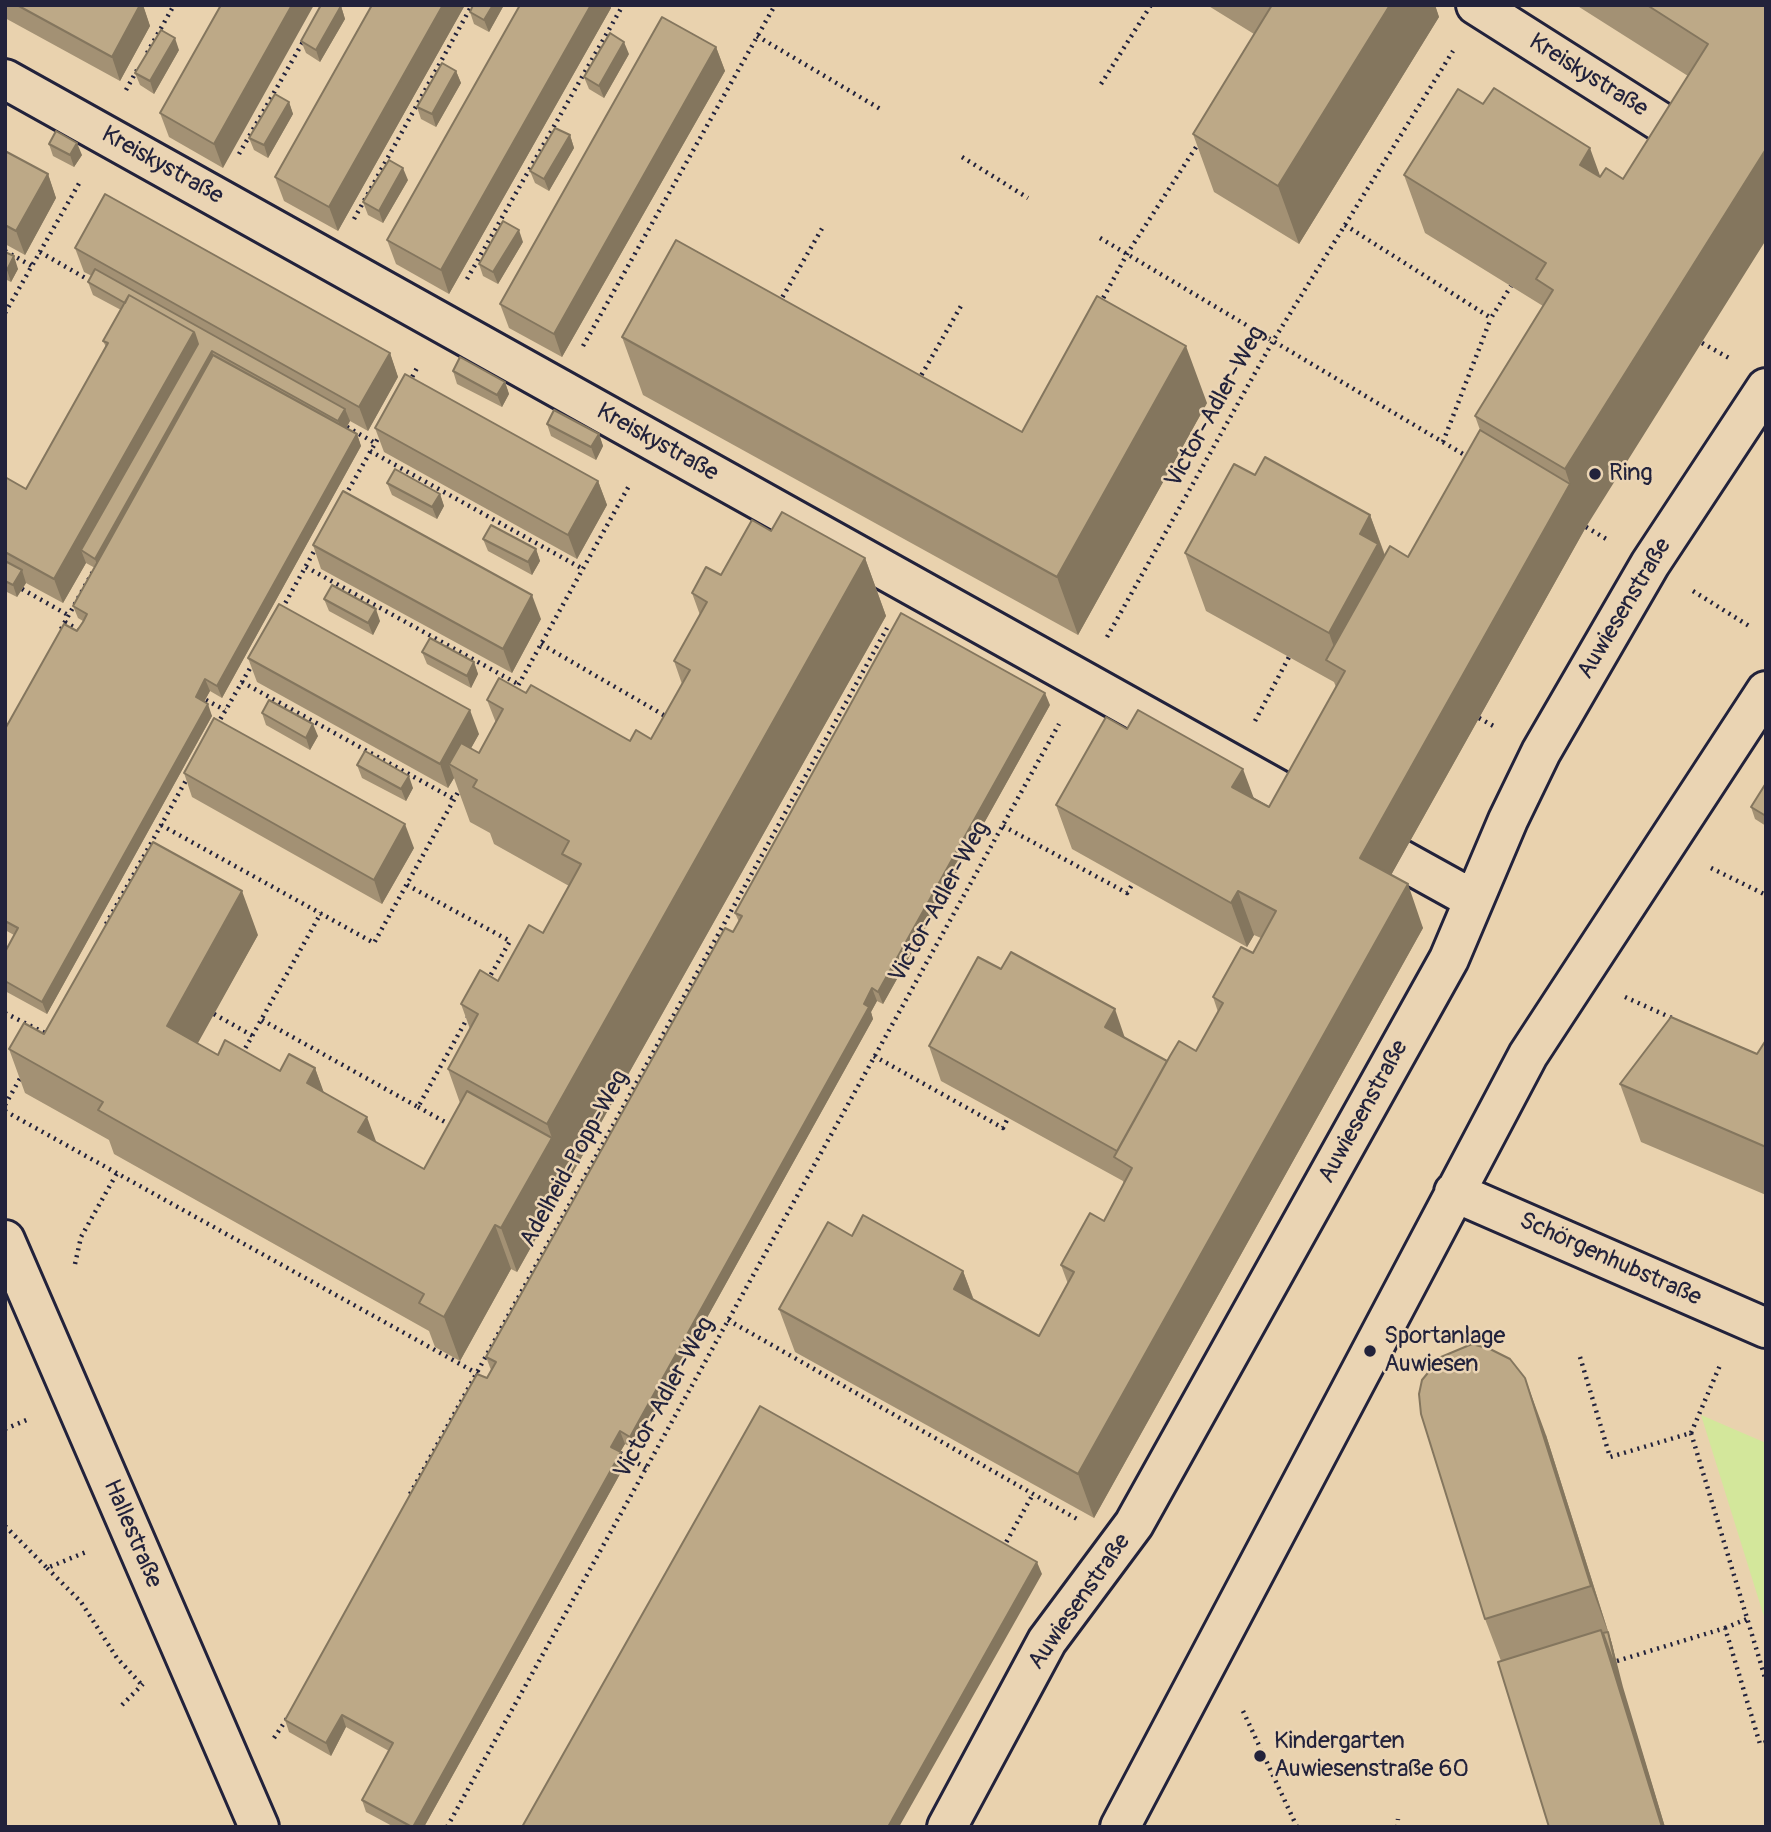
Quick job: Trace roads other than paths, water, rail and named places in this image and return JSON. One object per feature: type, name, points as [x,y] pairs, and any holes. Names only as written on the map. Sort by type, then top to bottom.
[{"type":"street","name":"Kreiskystraße","points":[[1478,6],[1700,147]]},
{"type":"street","name":"Kreiskystraße","points":[[5,79],[1309,807]]},
{"type":"street","name":"Auwiesenstraße","points":[[947,1827],[1047,1641],[1134,1524],[1450,959],[1508,820],[1541,752],[1650,564],[1766,388]]},
{"type":"street","points":[[1121,1827],[1528,1055],[1766,691]]},
{"type":"street","points":[[1400,859],[1474,900]]},
{"type":"street","name":"Schörgenhubstraße","points":[[1454,1192],[1753,1323]]},
{"type":"street","name":"Hallestraße","points":[[5,1240],[259,1827]]},
{"type":"place","name":"Ring","points":[[1595,474]]},
{"type":"place","name":"Sportanlage Auwiesen","points":[[1370,1351]]},
{"type":"place","name":"Kindergarten Auwiesenstraße 60","points":[[1260,1756]]}]
